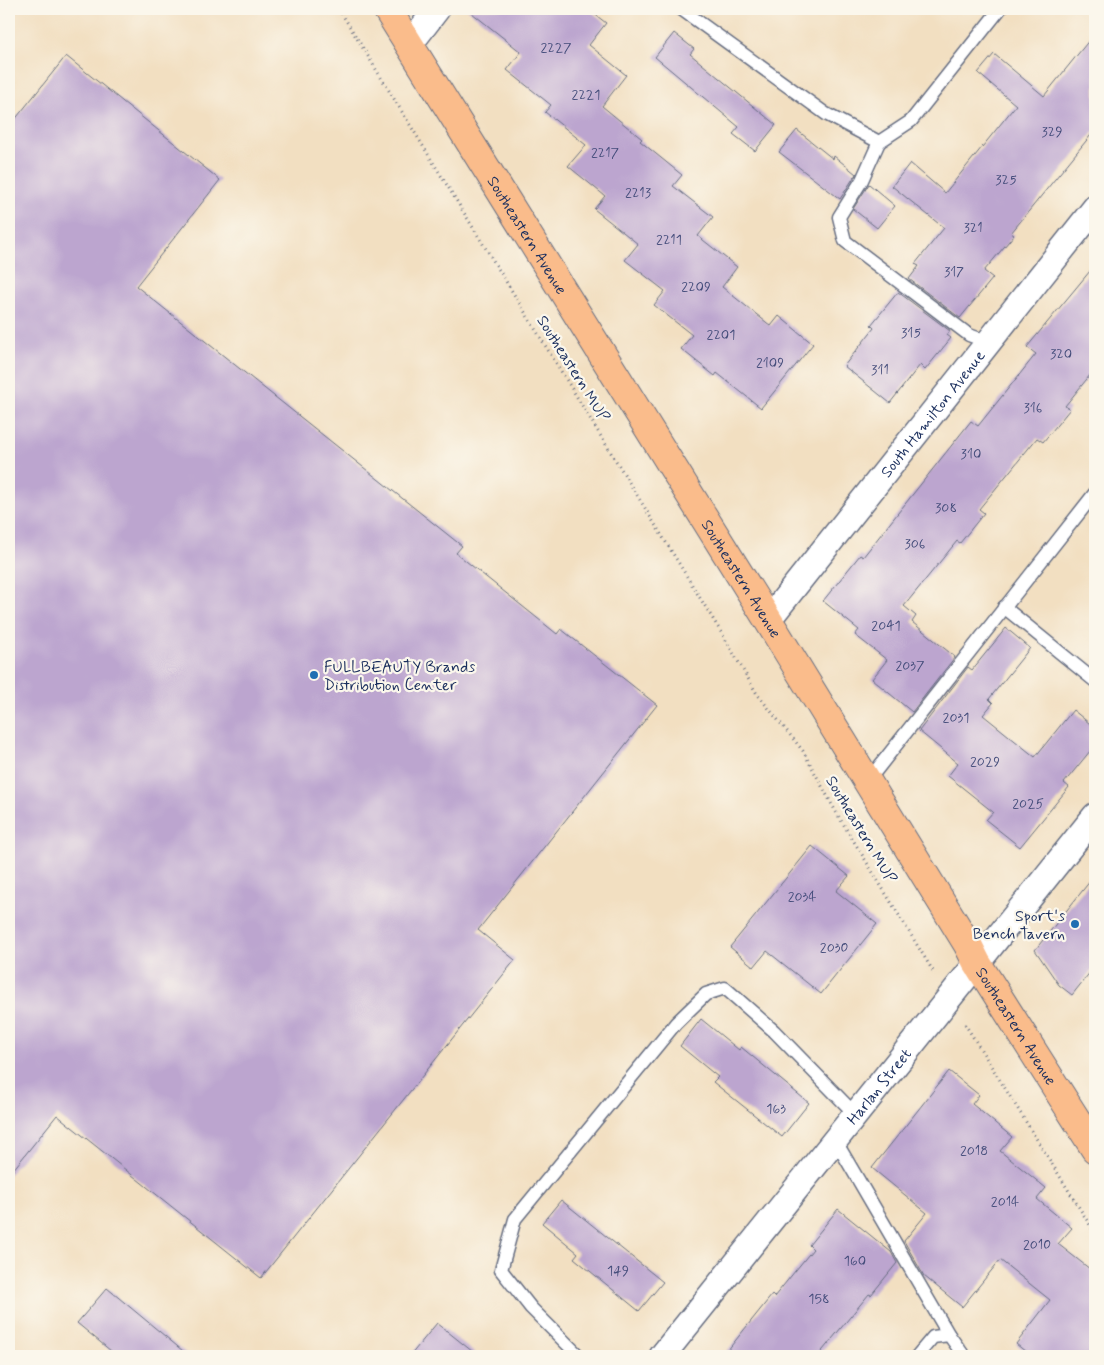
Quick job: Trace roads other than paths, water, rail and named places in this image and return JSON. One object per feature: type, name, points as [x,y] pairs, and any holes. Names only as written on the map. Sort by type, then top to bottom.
[{"type":"main road","name":"Southeastern Avenue","points":[[387,9],[768,620],[963,937],[977,963],[1095,1149]]},
{"type":"street","points":[[410,44],[437,9]]},
{"type":"street","name":"South Hamilton Avenue","points":[[768,620],[1095,208]]},
{"type":"street","name":"Harlan Street","points":[[662,1356],[1095,816]]},
{"type":"lane","points":[[681,9],[695,13],[826,114],[879,142]]},
{"type":"lane","points":[[988,342],[969,335],[845,241],[839,217],[862,180],[879,142],[911,121],[1000,9]]},
{"type":"lane","points":[[867,782],[1095,493]]},
{"type":"lane","points":[[1004,607],[1095,681]]},
{"type":"lane","points":[[579,1356],[531,1308],[501,1270],[515,1218],[676,1023],[706,994],[725,988],[774,1031],[856,1114]]},
{"type":"lane","points":[[835,1140],[949,1334],[964,1356]]},
{"type":"lane","points":[[917,1356],[933,1337],[949,1334]]},
{"type":"place","name":"FULLBEAUTY Brands Distribution Center","points":[[314,675]]},
{"type":"place","name":"Sport's Bench Tavern","points":[[1075,924]]}]
